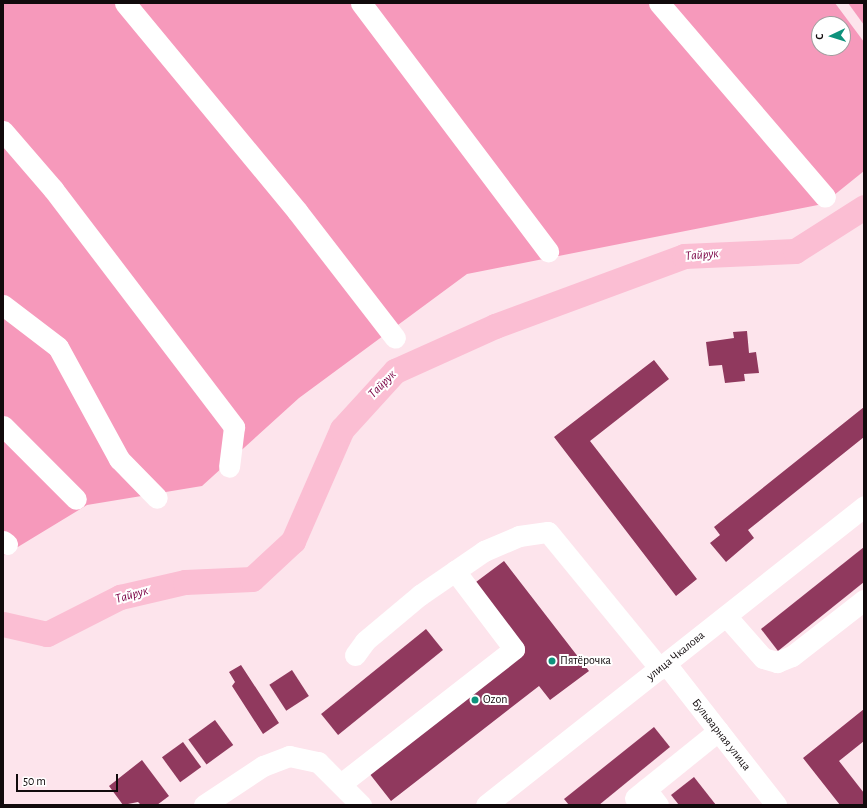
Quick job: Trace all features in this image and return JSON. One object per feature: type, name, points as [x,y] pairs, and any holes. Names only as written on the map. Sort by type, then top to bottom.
[{"type":"street","points":[[125,3],[297,211],[395,338]]},
{"type":"street","points":[[361,3],[548,251]]},
{"type":"street","points":[[659,3],[825,197]]},
{"type":"street","points":[[3,131],[52,190],[234,427],[229,467]]},
{"type":"street","points":[[3,305],[58,347],[119,459],[157,498]]},
{"type":"street","points":[[3,426],[76,499]]},
{"type":"street","name":"улица Чкалова","points":[[486,805],[864,506]]},
{"type":"street","name":"Бульварная улица","points":[[455,571],[484,550],[525,535],[548,532],[718,731],[776,805]]},
{"type":"street","points":[[342,783],[514,649],[455,571],[365,641],[355,655]]},
{"type":"street","points":[[726,616],[763,658],[776,662],[792,656],[864,600]]},
{"type":"street","points":[[646,797],[718,731]]},
{"type":"street","points":[[204,805],[263,766],[289,756],[318,762],[342,783],[361,805]]},
{"type":"shaded area","points":[[3,3],[835,3],[845,16],[811,16],[811,56],[851,56],[851,25],[864,42],[864,171],[823,204],[467,274],[299,398],[202,486],[87,505],[3,556]]},
{"type":"shaded area","points":[[848,3],[864,3],[864,25]]},
{"type":"building","points":[[747,331],[749,353],[756,352],[759,373],[744,374],[745,381],[725,383],[722,365],[709,366],[706,342],[734,338],[733,332]]},
{"type":"building","points":[[654,360],[669,379],[590,441],[697,579],[676,596],[554,437]]},
{"type":"building","points":[[864,407],[864,437],[748,530],[754,538],[726,562],[710,543],[720,535],[714,527]]},
{"type":"building","points":[[864,547],[864,582],[778,651],[761,629]]},
{"type":"building","points":[[504,561],[589,671],[550,700],[539,686],[391,801],[369,773],[525,653],[472,585]]},
{"type":"building","points":[[426,629],[443,650],[338,735],[321,714]]},
{"type":"building","points":[[241,665],[279,723],[263,734],[232,686],[235,682],[229,672]]},
{"type":"building","points":[[292,670],[309,696],[286,711],[269,685]]},
{"type":"building","points":[[864,709],[864,741],[839,761],[864,793],[864,805],[840,805],[803,758]]},
{"type":"building","points":[[215,720],[233,745],[207,764],[188,739]]},
{"type":"building","points":[[654,727],[670,747],[599,805],[569,805],[564,799]]},
{"type":"building","points":[[183,742],[201,767],[180,782],[162,757]]},
{"type":"building","points":[[142,760],[169,796],[157,805],[141,805],[138,802],[123,805],[109,786]]},
{"type":"building","points":[[694,777],[716,805],[679,805],[671,795]]},
{"type":"waterway","name":"Тайрук","points":[[3,624],[47,634],[120,597],[185,582],[252,579],[293,541],[342,429],[395,371],[495,326],[684,256],[795,251],[864,207]]},
{"type":"place","name":"Пятёрочка","points":[[552,661]]},
{"type":"place","name":"Ozon","points":[[475,700]]}]
